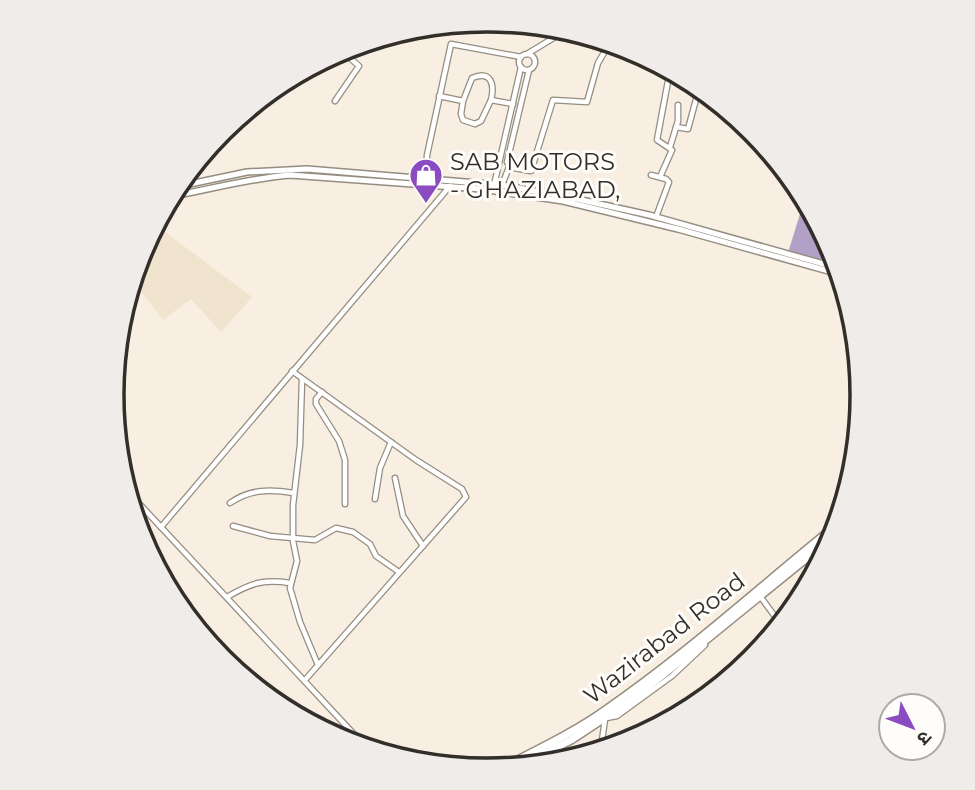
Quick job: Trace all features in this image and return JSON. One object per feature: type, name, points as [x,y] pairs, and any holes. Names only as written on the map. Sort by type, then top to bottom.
[{"type":"highway","name":"Wazirabad Road","points":[[544,754],[571,740],[603,716],[822,538]]},
{"type":"highway","name":"Wazirabad Road","points":[[525,756],[603,716],[662,677],[709,636],[816,552]]},
{"type":"street","points":[[499,170],[506,165],[513,104],[521,67],[519,61],[554,38]]},
{"type":"street","points":[[426,180],[427,155],[453,43],[512,57],[534,59],[535,64],[529,70],[506,165],[498,185]]},
{"type":"street","points":[[498,185],[498,164],[531,171],[553,100],[587,102],[598,63],[605,51]]},
{"type":"street","points":[[335,101],[359,66],[352,58]]},
{"type":"street","points":[[521,67],[529,70]]},
{"type":"street","points":[[479,76],[491,79],[494,85],[491,100],[481,121],[475,124],[463,120],[463,101],[472,79],[479,76]]},
{"type":"street","points":[[668,81],[657,140],[658,143],[670,147]]},
{"type":"street","points":[[439,96],[463,101]]},
{"type":"street","points":[[676,127],[688,129],[696,98]]},
{"type":"street","points":[[491,100],[513,104]]},
{"type":"street","points":[[660,177],[671,152],[678,105]]},
{"type":"street","points":[[185,194],[243,183],[263,173]]},
{"type":"street","points":[[192,184],[263,173],[426,180],[603,209],[829,271]]},
{"type":"street","points":[[651,175],[669,182],[656,217]]},
{"type":"street","points":[[354,176],[498,185],[568,197],[656,217],[827,265]]},
{"type":"street","points":[[160,527],[451,184]]},
{"type":"street","points":[[292,371],[465,493],[464,501],[305,680]]},
{"type":"street","points":[[302,378],[300,445],[293,493],[293,537],[298,561],[290,583],[297,613],[318,665]]},
{"type":"street","points":[[322,392],[316,402],[339,441],[345,460],[345,504]]},
{"type":"street","points":[[375,499],[380,468],[391,442]]},
{"type":"street","points":[[395,478],[403,516],[423,547]]},
{"type":"street","points":[[230,503],[249,493],[261,491],[293,493]]},
{"type":"street","points":[[141,506],[353,733]]},
{"type":"street","points":[[233,526],[271,536],[315,540],[336,528],[353,531],[370,544],[376,556],[399,572]]},
{"type":"street","points":[[808,558],[811,562]]},
{"type":"street","points":[[227,597],[253,583],[290,583]]},
{"type":"street","points":[[760,596],[775,617]]},
{"type":"street","points":[[602,740],[603,716]]},
{"type":"shaded area","points":[[801,211],[825,261],[788,253]]},
{"type":"shaded area","points":[[163,230],[252,297],[221,332],[191,299],[163,320],[140,289]]},
{"type":"place","name":"SAB MOTORS - GHAZIABAD,","points":[[426,205]]}]
